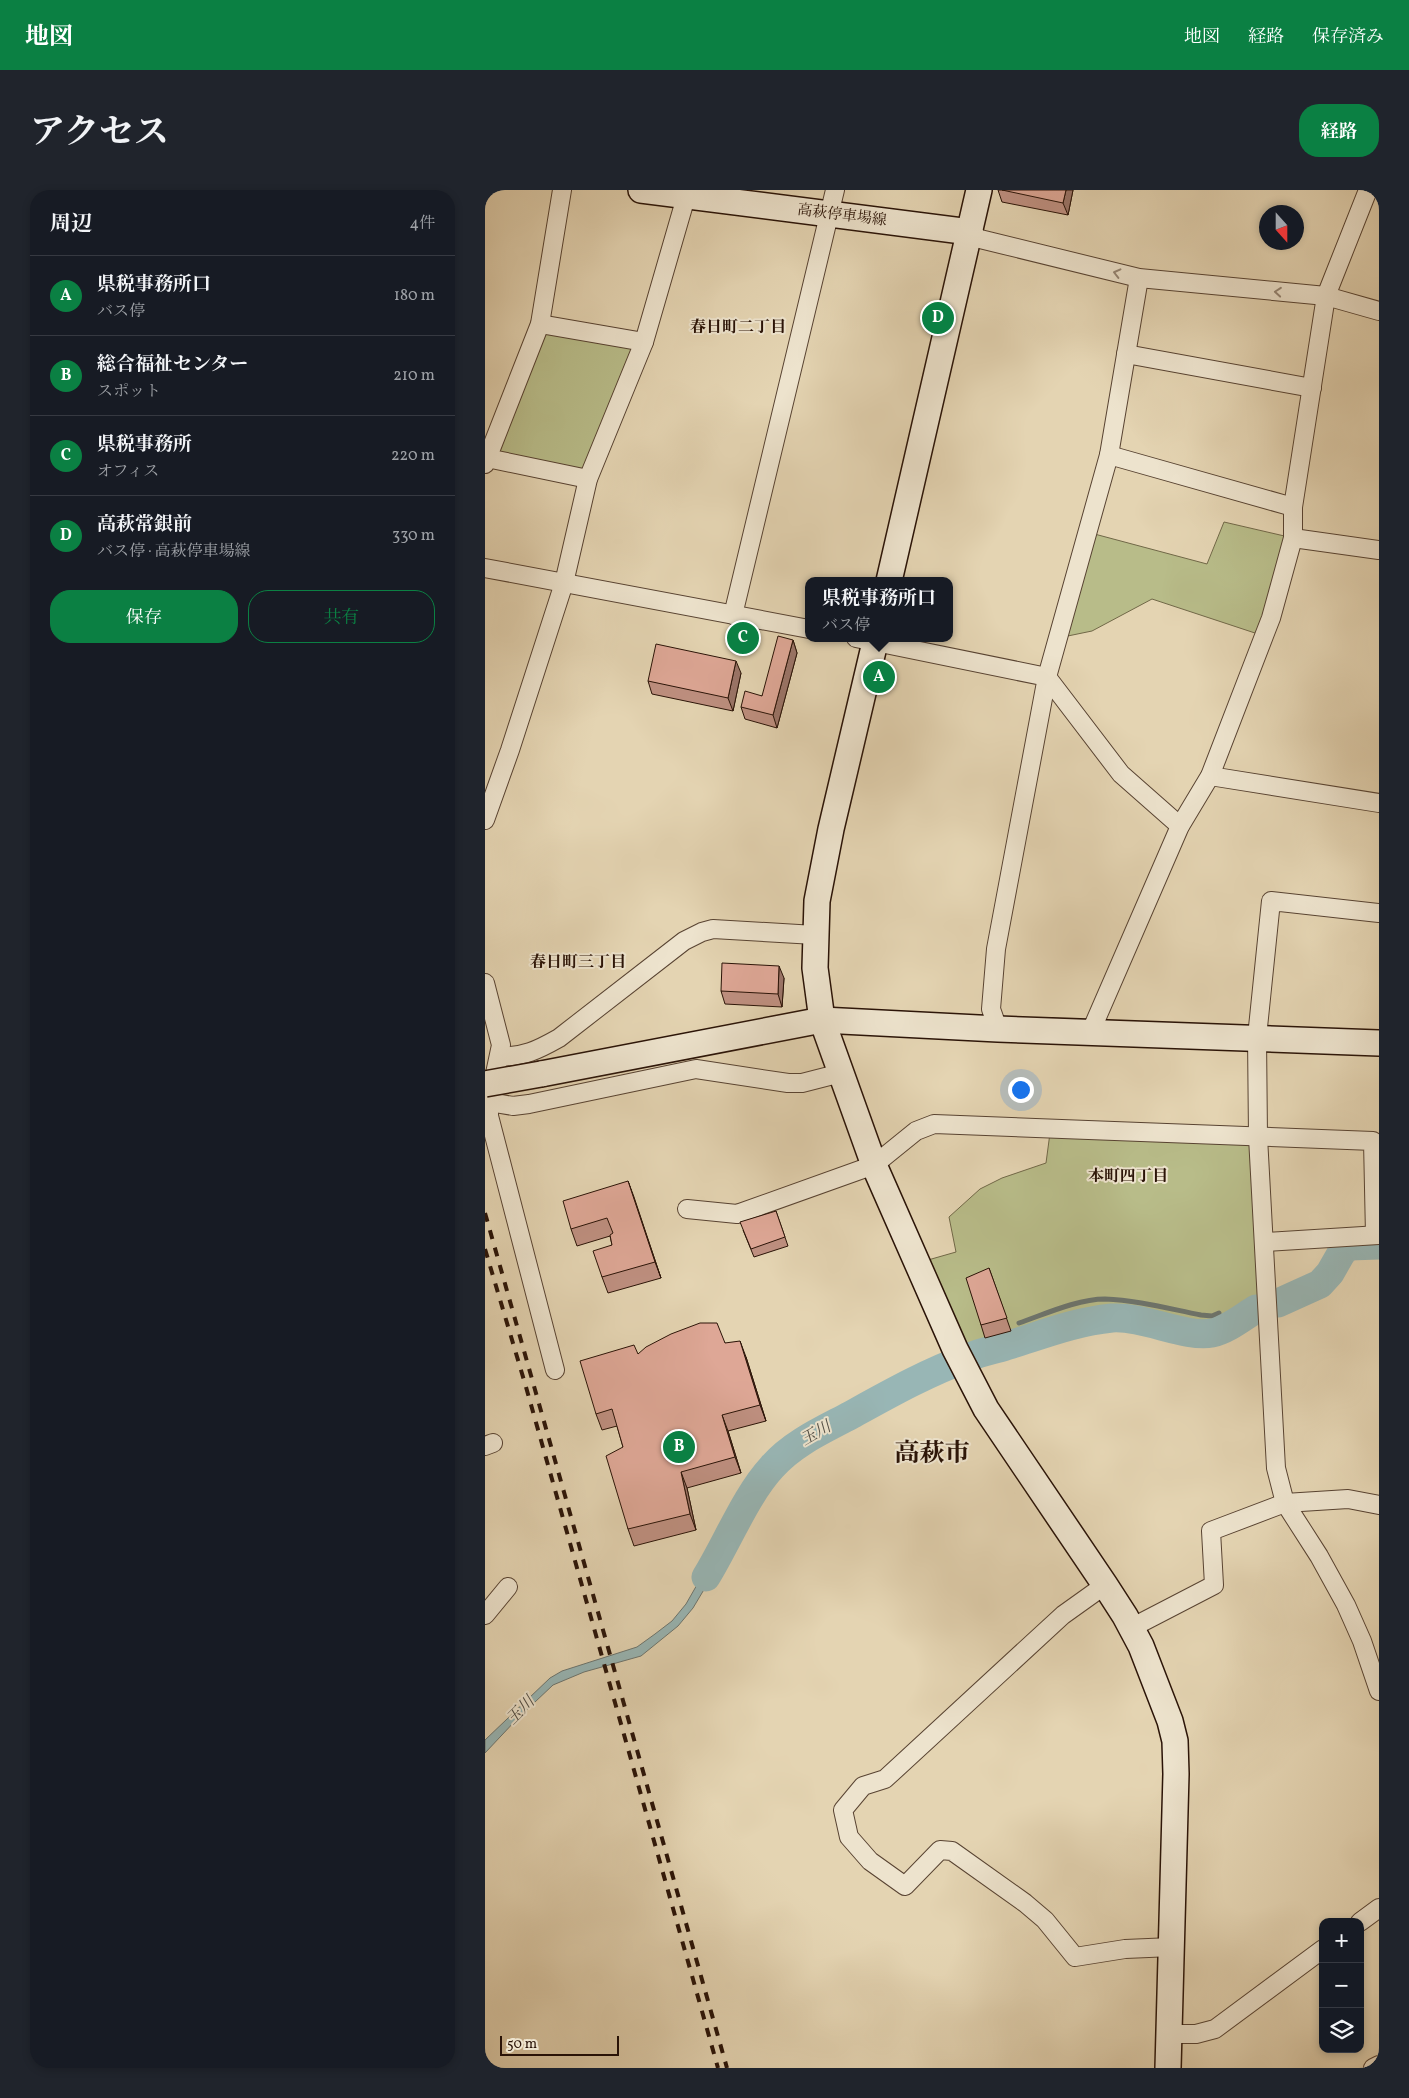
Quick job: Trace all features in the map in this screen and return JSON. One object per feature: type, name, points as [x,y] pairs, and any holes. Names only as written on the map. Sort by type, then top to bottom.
[{"type":"street","points":[[562,190],[539,324],[486,461],[588,479]]},
{"type":"street","name":"高萩停車場線","points":[[641,190],[687,193],[970,232]]},
{"type":"street","points":[[733,615],[835,190]]},
{"type":"street","points":[[890,577],[979,190]]},
{"type":"street","points":[[1091,1031],[1180,826],[1210,776],[1271,618],[1293,538],[1293,507],[1326,296],[1368,190]]},
{"type":"street","points":[[485,820],[510,750],[564,583],[588,479],[644,342],[687,193]]},
{"type":"street","points":[[970,232],[980,238],[1139,278],[1326,296],[1379,311]]},
{"type":"street","points":[[998,1029],[991,1009],[996,948],[1047,677],[1109,455],[1139,278]]},
{"type":"street","points":[[539,324],[644,342]]},
{"type":"street","points":[[1126,354],[1312,388]]},
{"type":"street","points":[[1109,455],[1293,507]]},
{"type":"street","points":[[1293,538],[1379,550]]},
{"type":"street","points":[[485,568],[805,628]]},
{"type":"street","points":[[868,642],[822,870],[815,935],[815,968],[823,1020],[874,1165],[960,1358],[986,1409],[1105,1585],[1131,1628],[1153,1674],[1170,1721],[1175,1742],[1176,1774],[1172,1947],[1166,2067]]},
{"type":"street","points":[[883,642],[1047,677],[1121,774],[1180,826]]},
{"type":"street","points":[[1210,776],[1379,803]]},
{"type":"street","points":[[1379,913],[1271,901],[1257,1037],[1258,1137],[1276,1468],[1285,1503],[1319,1556],[1346,1605],[1362,1641],[1379,1691]]},
{"type":"street","points":[[499,1058],[519,1057],[538,1050],[559,1038],[685,941],[702,932],[713,930],[815,935]]},
{"type":"street","points":[[485,983],[501,1045],[499,1058],[487,1093],[489,1116],[555,1370]]},
{"type":"street","points":[[487,1093],[541,1074],[823,1020],[998,1029],[1257,1037],[1379,1043]]},
{"type":"street","points":[[487,1093],[513,1106],[696,1069],[788,1083],[802,1082],[841,1073]]},
{"type":"street","points":[[687,1209],[737,1214],[874,1165],[916,1131],[934,1124],[1373,1141],[1377,1235],[1265,1242]]},
{"type":"street","points":[[1131,1628],[1214,1585],[1211,1531],[1285,1503],[1348,1499],[1379,1506]]},
{"type":"street","points":[[1105,1585],[1063,1615],[885,1779],[863,1786],[843,1810],[849,1837],[870,1861],[905,1886],[940,1850],[952,1851],[1025,1903],[1045,1920],[1075,1957],[1125,1949],[1172,1947]]},
{"type":"street","points":[[485,1615],[508,1587]]},
{"type":"street","points":[[1364,1919],[1379,1908]]},
{"type":"street","points":[[1169,2034],[1196,2034],[1215,2029],[1319,1952]]},
{"type":"street","points":[[1373,2068],[1379,2065]]},
{"type":"green space","points":[[540,324],[644,342],[588,479],[487,458]]},
{"type":"green space","points":[[1224,522],[1293,538],[1264,636],[1152,599],[1092,631],[1058,638],[1087,532],[1207,564]]},
{"type":"green space","points":[[1050,1133],[1257,1141],[1266,1292],[1244,1317],[1214,1333],[1133,1320],[1100,1320],[1012,1343],[969,1357],[928,1260],[956,1252],[949,1217],[980,1189],[1002,1178],[1046,1163]]},
{"type":"water","points":[[722,1541],[730,1546],[693,1608],[678,1626],[641,1656],[584,1672],[553,1685],[485,1753],[485,1740],[550,1678],[562,1671],[637,1647],[672,1621],[686,1604]]},
{"type":"building","points":[[1002,190],[1066,190],[1063,203]]},
{"type":"building","points":[[778,636],[793,640],[773,715],[741,707],[745,691],[762,696]]},
{"type":"building","points":[[656,644],[736,661],[728,698],[648,681]]},
{"type":"building","points":[[722,963],[779,966],[778,994],[721,991]]},
{"type":"building","points":[[628,1181],[655,1262],[602,1277],[593,1251],[612,1245],[610,1235],[613,1233],[607,1218],[571,1229],[563,1201]]},
{"type":"building","points":[[776,1211],[785,1237],[751,1249],[740,1222]]},
{"type":"building","points":[[989,1268],[1007,1318],[981,1325],[966,1278]]},
{"type":"building","points":[[700,1323],[717,1323],[725,1343],[740,1341],[760,1405],[722,1415],[735,1457],[681,1472],[690,1514],[628,1529],[606,1456],[623,1447],[612,1409],[596,1414],[580,1361],[634,1345],[638,1354],[646,1347],[671,1334]]},
{"type":"waterway","name":"玉川","points":[[1278,1303],[1320,1284],[1330,1273],[1342,1252],[1350,1246],[1379,1245]]},
{"type":"waterway","points":[[1019,1323],[1073,1304],[1105,1299],[1141,1303],[1201,1315],[1212,1316],[1219,1313]]},
{"type":"waterway","name":"玉川","points":[[706,1577],[745,1505],[763,1478],[780,1458],[809,1438],[924,1376],[979,1354],[1058,1329],[1098,1320],[1124,1318],[1201,1334],[1218,1331],[1256,1309]]},
{"type":"railway","points":[[485,1213],[727,2068]]},
{"type":"railway","points":[[485,1249],[526,1387],[718,2068]]},
{"type":"place","name":"高萩常銀前","points":[[938,318]]},
{"type":"place","name":"県税事務所","points":[[743,638]]},
{"type":"place","name":"県税事務所口","points":[[879,677]]},
{"type":"place","name":"総合福祉センター","points":[[679,1447]]},
{"type":"district","name":"春日町二丁目","points":[[738,328]]},
{"type":"district","name":"春日町三丁目","points":[[578,963]]},
{"type":"district","name":"本町四丁目","points":[[1128,1177]]},
{"type":"district","name":"高萩市","points":[[932,1454]]}]
